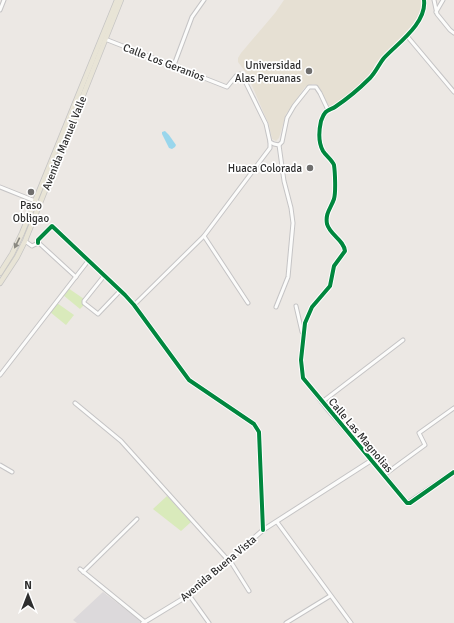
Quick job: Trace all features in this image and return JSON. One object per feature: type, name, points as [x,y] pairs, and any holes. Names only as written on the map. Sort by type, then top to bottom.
[{"type":"main road","name":"Avenida Manuel Valle","points":[[104,39],[117,0]]},
{"type":"main road","name":"Avenida Manuel Valle","points":[[0,284],[25,241],[38,202],[104,39],[122,0]]},
{"type":"main road","name":"Avenida Manuel Valle","points":[[0,273],[38,202]]},
{"type":"street","points":[[0,10],[4,0]]},
{"type":"street","points":[[174,66],[192,17],[204,0]]},
{"type":"street","points":[[302,338],[305,323],[312,307],[330,286],[334,266],[345,251],[344,244],[328,226],[326,218],[335,194],[334,164],[323,150],[320,142],[321,119],[324,113],[335,107],[372,76],[386,56],[407,36],[422,15],[425,6],[424,0]]},
{"type":"street","points":[[434,0],[436,12],[454,33]]},
{"type":"street","points":[[436,12],[443,0]]},
{"type":"street","points":[[407,36],[454,92]]},
{"type":"street","name":"Calle Los Geranios","points":[[104,39],[227,87],[236,76],[240,74],[244,76],[266,124],[270,142]]},
{"type":"street","points":[[276,307],[288,277],[293,223],[284,181],[279,145],[282,142],[287,118],[294,106],[309,87],[316,87],[328,110]]},
{"type":"street","points":[[134,305],[204,236],[270,148],[270,142],[279,145]]},
{"type":"street","points":[[0,187],[38,202]]},
{"type":"street","points":[[25,241],[32,246],[38,243],[38,240],[52,226],[134,305],[189,380],[254,424],[259,432],[263,530]]},
{"type":"street","points":[[204,236],[248,304]]},
{"type":"street","points":[[38,243],[76,277]]},
{"type":"street","points":[[0,375],[88,261]]},
{"type":"street","points":[[104,276],[84,303],[98,314],[120,291]]},
{"type":"street","points":[[296,306],[302,329],[302,338]]},
{"type":"street","name":"Calle Las Magnolias","points":[[302,338],[301,360],[303,378],[407,503],[410,503],[454,472]]},
{"type":"street","points":[[322,402],[403,340]]},
{"type":"street","points":[[75,403],[121,441],[228,560],[249,592]]},
{"type":"street","points":[[384,474],[425,445],[419,433],[454,408]]},
{"type":"street","name":"Avenida Buena Vista","points":[[144,622],[189,595],[263,530],[372,460]]},
{"type":"street","points":[[0,466],[12,472]]},
{"type":"street","points":[[84,572],[137,519]]},
{"type":"street","points":[[277,522],[351,623]]},
{"type":"street","points":[[80,569],[144,622]]},
{"type":"street","points":[[189,595],[209,623]]},
{"type":"street","points":[[286,623],[330,596]]},
{"type":"shaded area","name":"Universidad Alas Peruanas","points":[[284,0],[422,0],[423,3],[420,14],[410,31],[375,64],[370,77],[333,106],[329,106],[317,85],[313,84],[305,87],[286,114],[279,138],[276,141],[272,139],[269,125],[247,74],[238,62],[238,58]]},
{"type":"shaded area","points":[[103,592],[142,622],[77,623],[73,620]]},
{"type":"green space","points":[[68,288],[84,299],[85,304],[80,309],[63,295]]},
{"type":"green space","points":[[57,303],[74,315],[66,325],[50,312]]},
{"type":"green space","points":[[167,496],[191,522],[181,531],[153,509]]},
{"type":"water","points":[[165,131],[176,145],[172,149],[169,148],[162,134],[162,132]]},
{"type":"cycle path","points":[[424,0],[424,8],[416,25],[384,58],[370,78],[335,107],[328,110],[321,121],[319,132],[320,144],[323,151],[333,163],[335,172],[335,196],[328,214],[327,224],[342,244],[345,251],[334,266],[330,286],[312,307],[305,323],[301,360],[303,378],[407,503],[410,503],[454,472]]},
{"type":"cycle path","points":[[38,243],[38,240],[52,226],[134,305],[189,380],[254,424],[259,432],[263,530]]},
{"type":"place","name":"Universidad Alas Peruanas","points":[[309,71]]},
{"type":"place","name":"Huaca Colorada","points":[[310,168]]},
{"type":"place","name":"Paso Obligao","points":[[31,192]]}]
